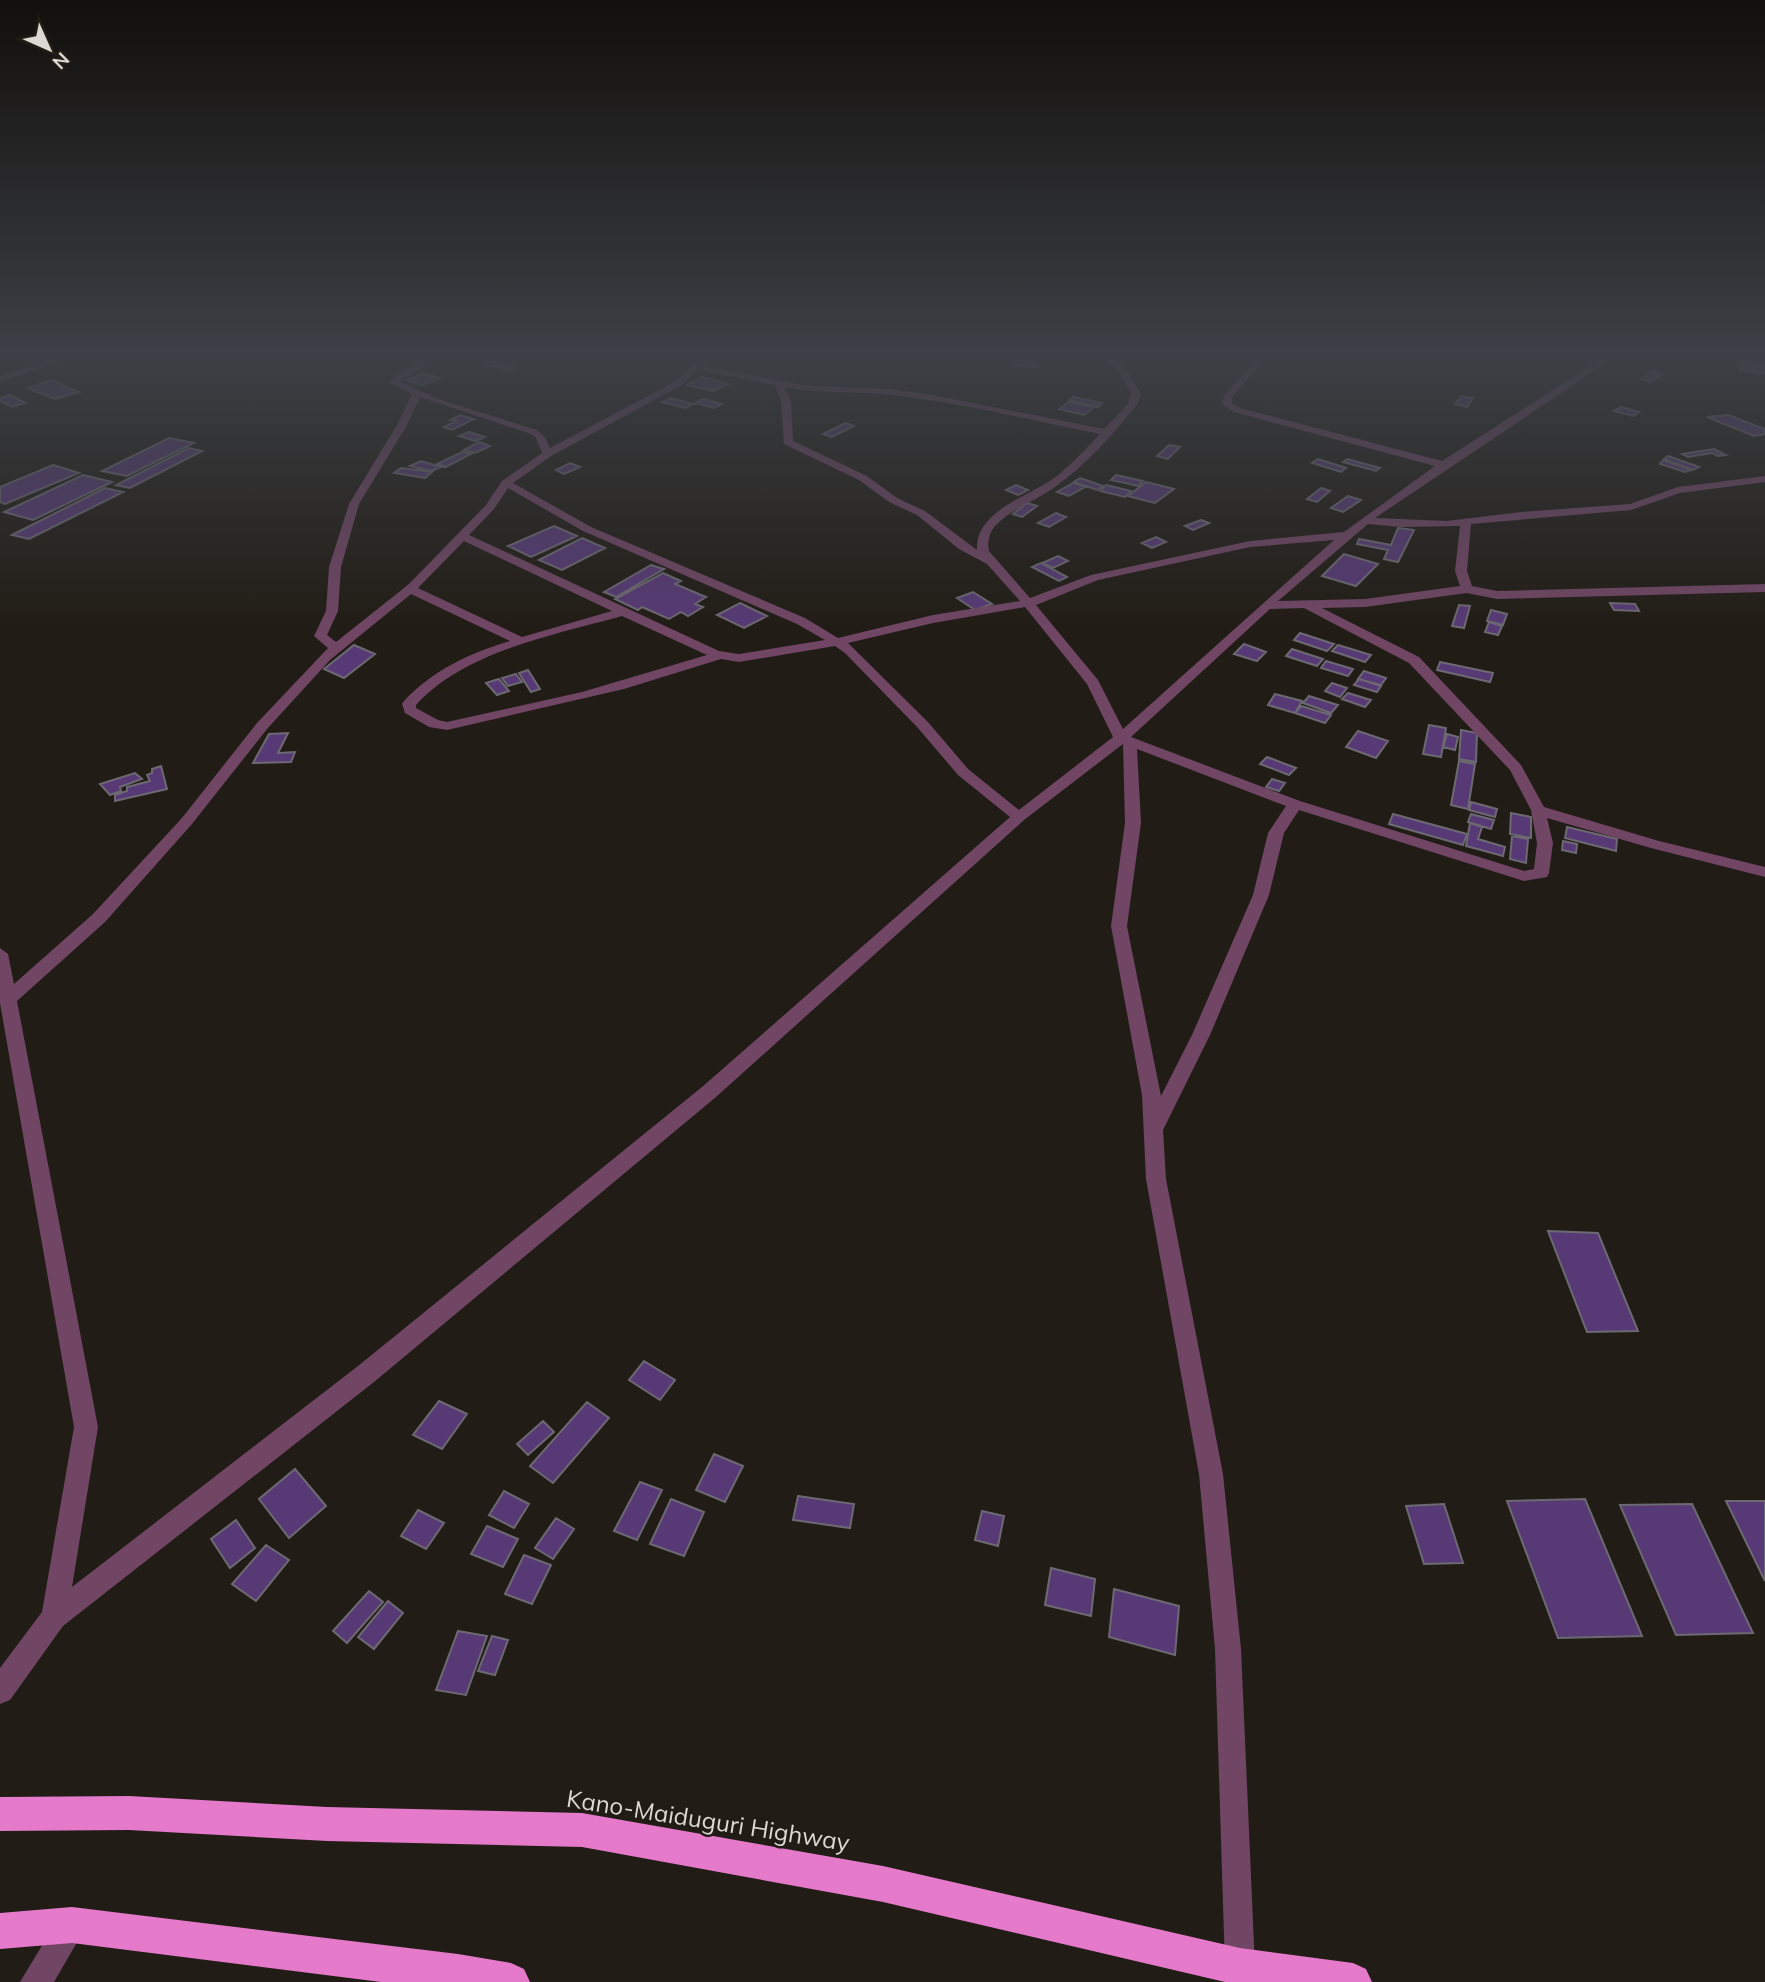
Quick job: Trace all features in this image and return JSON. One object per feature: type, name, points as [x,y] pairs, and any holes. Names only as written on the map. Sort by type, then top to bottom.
[{"type":"highway","name":"Kano-Maiduguri Highway","points":[[0,1814],[130,1813],[327,1824],[582,1830],[883,1884],[1240,1968],[1353,1982]]},
{"type":"highway","points":[[0,1931],[72,1926],[511,1982]]},
{"type":"street","points":[[335,648],[320,636],[332,611],[335,567],[355,505],[390,445]]},
{"type":"street","points":[[543,445],[547,454]]},
{"type":"street","points":[[9,998],[99,918],[187,821],[261,726],[325,657],[410,589],[490,507],[506,484],[563,445]]},
{"type":"street","points":[[795,445],[863,478],[893,500],[944,529],[962,547],[992,562]]},
{"type":"street","points":[[1095,445],[1080,463],[1050,486],[1019,502],[988,527],[982,547],[1093,682],[1126,739],[1133,823],[1118,926],[1151,1095],[1156,1179],[1211,1474],[1228,1649],[1240,1968]]},
{"type":"street","points":[[1370,445],[1443,465]]},
{"type":"street","points":[[0,1690],[54,1617],[366,1374],[698,1101],[1019,817],[1126,739],[1267,605],[1347,535],[1473,445]]},
{"type":"street","points":[[1365,520],[1400,524],[1466,521],[1630,507],[1678,490],[1765,479]]},
{"type":"street","points":[[506,484],[587,529],[801,621],[850,650],[964,772],[1019,817]]},
{"type":"street","points":[[1466,521],[1461,571],[1467,590]]},
{"type":"street","points":[[461,536],[720,655],[739,658],[837,642],[933,619],[1029,603],[1094,577],[1250,544],[1347,535]]},
{"type":"street","points":[[1267,605],[1365,603],[1467,590],[1497,595],[1765,588]]},
{"type":"street","points":[[410,589],[523,642]]},
{"type":"street","points":[[1126,739],[1295,804],[1524,876],[1541,873],[1545,844],[1538,810],[1516,768],[1414,660],[1306,604]]},
{"type":"street","points":[[623,612],[473,659],[446,673],[414,697],[410,710],[434,724],[447,726],[566,699],[720,655]]},
{"type":"street","points":[[1153,1131],[1200,1035],[1261,895],[1276,833],[1295,804]]},
{"type":"street","points":[[1538,810],[1765,872]]},
{"type":"street","points":[[0,954],[86,1427],[54,1617]]},
{"type":"street","points":[[36,1982],[72,1926]]},
{"type":"building","points":[[154,445],[189,445],[127,476],[102,471]]},
{"type":"building","points":[[472,445],[490,446],[475,453],[464,450]]},
{"type":"building","points":[[1168,445],[1180,447],[1168,459],[1157,456]]},
{"type":"building","points":[[189,448],[202,451],[130,488],[116,485]]},
{"type":"building","points":[[1714,449],[1726,455],[1718,456],[1712,453],[1688,457],[1682,454]]},
{"type":"building","points":[[462,452],[471,454],[446,467],[437,464]]},
{"type":"building","points":[[1668,456],[1699,467],[1693,470],[1664,459]]},
{"type":"building","points":[[1318,459],[1346,468],[1341,472],[1312,463]]},
{"type":"building","points":[[1347,459],[1380,468],[1376,471],[1343,462]]},
{"type":"building","points":[[1663,460],[1691,470],[1685,472],[1660,464]]},
{"type":"building","points":[[421,461],[441,467],[431,471],[410,466]]},
{"type":"building","points":[[570,463],[580,467],[564,474],[556,470]]},
{"type":"building","points":[[53,465],[79,473],[5,504],[0,502],[0,487]]},
{"type":"building","points":[[401,468],[432,472],[425,478],[394,473]]},
{"type":"building","points":[[83,475],[112,482],[33,520],[4,512]]},
{"type":"building","points":[[1116,475],[1143,481],[1138,486],[1111,480]]},
{"type":"building","points":[[1080,478],[1103,486],[1097,490],[1074,482]]},
{"type":"building","points":[[1146,482],[1174,489],[1155,503],[1128,496]]},
{"type":"building","points":[[1073,483],[1085,487],[1069,496],[1057,492]]},
{"type":"building","points":[[1016,485],[1028,490],[1018,495],[1006,490]]},
{"type":"building","points":[[1106,485],[1131,491],[1125,497],[1100,491]]},
{"type":"building","points":[[105,488],[123,492],[29,539],[12,535]]},
{"type":"building","points":[[1321,488],[1330,491],[1317,502],[1307,499]]},
{"type":"building","points":[[1348,496],[1361,500],[1343,512],[1331,508]]},
{"type":"building","points":[[1027,503],[1037,506],[1022,517],[1013,514]]},
{"type":"building","points":[[1056,513],[1066,517],[1049,527],[1038,523]]},
{"type":"building","points":[[1201,520],[1209,523],[1193,530],[1185,526]]},
{"type":"building","points":[[554,526],[577,536],[531,557],[508,546]]},
{"type":"building","points":[[1398,528],[1414,530],[1398,562],[1384,559],[1388,550],[1357,544],[1359,539],[1391,545]]},
{"type":"building","points":[[1156,537],[1166,542],[1152,548],[1142,543]]},
{"type":"building","points":[[582,538],[605,548],[562,570],[539,560]]},
{"type":"building","points":[[1344,554],[1378,564],[1356,586],[1322,576]]},
{"type":"building","points":[[1058,556],[1068,561],[1053,568],[1042,563]]},
{"type":"building","points":[[1041,563],[1067,577],[1059,581],[1032,567]]},
{"type":"building","points":[[651,565],[664,569],[616,597],[604,592]]},
{"type":"building","points":[[663,573],[681,581],[675,584],[706,597],[695,604],[703,607],[688,616],[681,612],[669,619],[642,607],[638,610],[615,599]]},
{"type":"building","points":[[973,592],[992,604],[975,610],[957,598]]},
{"type":"building","points":[[740,603],[767,616],[744,628],[717,615]]},
{"type":"building","points":[[1610,603],[1635,604],[1639,611],[1614,610]]},
{"type":"building","points":[[1459,605],[1470,606],[1464,628],[1452,626]]},
{"type":"building","points":[[1491,610],[1507,614],[1503,625],[1487,621]]},
{"type":"building","points":[[1489,622],[1502,626],[1498,635],[1485,632]]},
{"type":"building","points":[[1300,633],[1334,644],[1327,651],[1294,640]]},
{"type":"building","points":[[1244,644],[1266,652],[1257,661],[1234,654]]},
{"type":"building","points":[[354,645],[375,654],[344,678],[324,669]]},
{"type":"building","points":[[1338,645],[1371,655],[1365,662],[1332,651]]},
{"type":"building","points":[[1292,649],[1323,659],[1317,666],[1286,656]]},
{"type":"building","points":[[1326,661],[1353,669],[1348,676],[1321,668]]},
{"type":"building","points":[[1440,662],[1493,673],[1490,682],[1437,670]]},
{"type":"building","points":[[528,670],[540,689],[531,692],[519,673]]},
{"type":"building","points":[[1364,671],[1386,678],[1381,685],[1358,679]]},
{"type":"building","points":[[516,674],[522,682],[508,686],[502,678]]},
{"type":"building","points":[[499,679],[509,691],[497,695],[486,683]]},
{"type":"building","points":[[1359,679],[1381,686],[1377,692],[1354,685]]},
{"type":"building","points":[[1332,683],[1347,688],[1340,697],[1325,691]]},
{"type":"building","points":[[1348,693],[1371,700],[1365,707],[1342,699]]},
{"type":"building","points":[[1275,694],[1302,701],[1295,713],[1268,705]]},
{"type":"building","points":[[1309,696],[1338,705],[1331,713],[1303,703]]},
{"type":"building","points":[[1301,706],[1331,715],[1325,723],[1295,713]]},
{"type":"building","points":[[1429,725],[1446,728],[1441,757],[1423,754]]},
{"type":"building","points":[[1461,730],[1477,733],[1476,762],[1459,759]]},
{"type":"building","points":[[1358,731],[1388,741],[1376,758],[1346,747]]},
{"type":"building","points":[[288,733],[278,753],[295,752],[291,762],[253,763],[269,734]]},
{"type":"building","points":[[1447,734],[1458,737],[1455,750],[1443,747]]},
{"type":"building","points":[[1267,757],[1296,768],[1289,775],[1260,764]]},
{"type":"building","points":[[1459,761],[1475,764],[1468,809],[1451,805]]},
{"type":"building","points":[[161,766],[167,789],[115,801],[115,795],[127,791],[127,787],[150,781],[147,775],[152,773],[152,769]]},
{"type":"building","points":[[135,773],[142,779],[120,787],[121,791],[110,795],[100,784]]},
{"type":"building","points":[[1272,779],[1285,783],[1279,791],[1266,787]]},
{"type":"building","points":[[1471,802],[1497,809],[1495,817],[1469,810]]},
{"type":"building","points":[[1511,813],[1531,817],[1531,838],[1510,834]]},
{"type":"building","points":[[1393,814],[1467,834],[1463,845],[1389,824]]},
{"type":"building","points":[[1471,814],[1494,820],[1491,829],[1468,822]]},
{"type":"building","points":[[1470,823],[1482,827],[1478,839],[1505,847],[1503,856],[1466,846]]},
{"type":"building","points":[[1567,827],[1617,839],[1616,851],[1565,838]]},
{"type":"building","points":[[1512,836],[1528,839],[1526,863],[1510,859]]},
{"type":"building","points":[[1563,841],[1577,844],[1576,853],[1562,850]]},
{"type":"building","points":[[1548,1231],[1598,1233],[1638,1331],[1587,1332]]},
{"type":"building","points":[[644,1361],[675,1380],[660,1400],[629,1380]]},
{"type":"building","points":[[439,1401],[467,1414],[442,1449],[413,1435]]},
{"type":"building","points":[[587,1402],[609,1418],[553,1483],[530,1466]]},
{"type":"building","points":[[543,1421],[554,1432],[528,1455],[517,1444]]},
{"type":"building","points":[[714,1454],[743,1466],[725,1502],[696,1490]]},
{"type":"building","points":[[295,1469],[326,1506],[289,1538],[259,1499]]},
{"type":"building","points":[[640,1482],[662,1490],[637,1540],[614,1531]]},
{"type":"building","points":[[504,1491],[529,1504],[514,1528],[489,1515]]},
{"type":"building","points":[[798,1496],[854,1504],[850,1528],[793,1520]]},
{"type":"building","points":[[671,1499],[704,1512],[684,1556],[650,1544]]},
{"type":"building","points":[[1585,1499],[1642,1636],[1558,1638],[1507,1501]]},
{"type":"building","points":[[1726,1501],[1765,1501],[1765,1581]]},
{"type":"building","points":[[1444,1504],[1463,1563],[1424,1564],[1406,1506]]},
{"type":"building","points":[[1692,1504],[1753,1633],[1676,1635],[1620,1505]]},
{"type":"building","points":[[418,1510],[444,1523],[426,1549],[401,1536]]},
{"type":"building","points":[[982,1511],[1004,1516],[998,1546],[975,1540]]},
{"type":"building","points":[[556,1518],[574,1529],[553,1559],[535,1548]]},
{"type":"building","points":[[236,1520],[255,1548],[230,1568],[211,1539]]},
{"type":"building","points":[[487,1526],[518,1539],[503,1567],[471,1554]]},
{"type":"building","points":[[266,1545],[289,1560],[256,1601],[232,1584]]},
{"type":"building","points":[[524,1555],[551,1565],[532,1604],[505,1594]]},
{"type":"building","points":[[1051,1568],[1095,1579],[1091,1616],[1045,1605]]},
{"type":"building","points":[[1114,1589],[1179,1606],[1175,1655],[1109,1637]]},
{"type":"building","points":[[369,1591],[383,1602],[347,1643],[333,1631]]},
{"type":"building","points":[[388,1601],[403,1613],[374,1649],[358,1637]]},
{"type":"building","points":[[458,1631],[487,1636],[466,1695],[436,1690]]},
{"type":"building","points":[[492,1636],[508,1640],[495,1675],[478,1671]]}]
